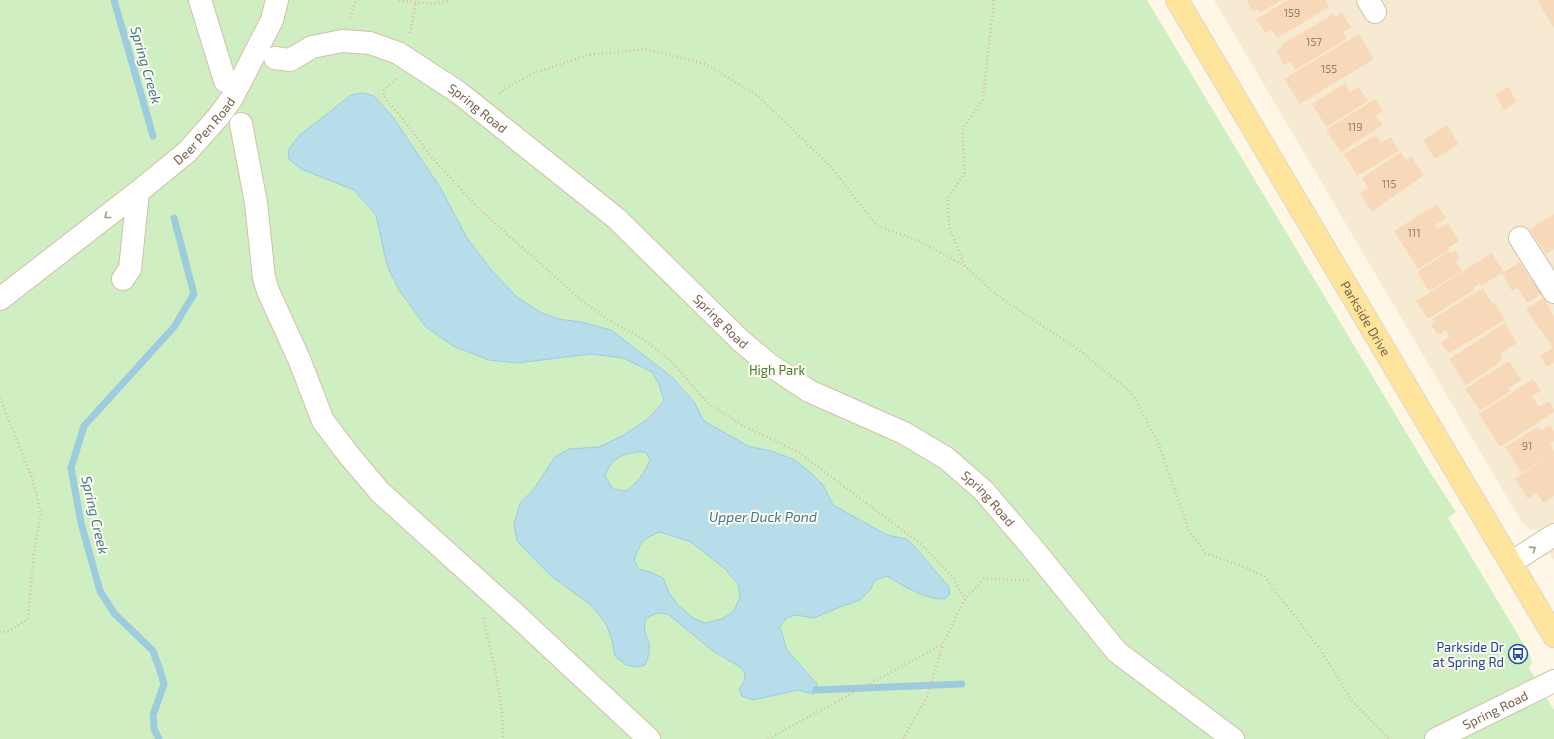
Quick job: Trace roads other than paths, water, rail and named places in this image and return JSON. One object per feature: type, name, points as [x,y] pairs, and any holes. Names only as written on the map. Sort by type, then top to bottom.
[{"type":"main road","name":"Parkside Drive","points":[[1177,0],[1512,562],[1554,636]]},
{"type":"street","points":[[200,0],[226,81]]},
{"type":"street","points":[[265,57],[277,0]]},
{"type":"street","name":"Spring Road","points":[[265,57],[290,60],[312,47],[342,41],[370,43],[398,53],[458,92],[616,218],[741,340],[770,365],[808,391],[904,433],[946,458],[983,490],[1117,652],[1233,739]]},
{"type":"street","name":"Deer Pen Road","points":[[0,299],[187,152],[219,116],[265,57]]},
{"type":"street","points":[[241,124],[254,196],[264,278],[268,291],[299,359],[323,421],[380,492],[515,614],[649,739]]},
{"type":"street","points":[[123,279],[130,269],[138,192]]},
{"type":"street","points":[[1520,238],[1554,292]]},
{"type":"street","points":[[1512,562],[1554,535]]},
{"type":"street","name":"Spring Road","points":[[1436,739],[1554,681]]},
{"type":"water","name":"Upper Duck Pond","points":[[363,93],[374,96],[392,116],[440,187],[467,238],[493,272],[517,297],[540,312],[558,319],[581,322],[611,330],[672,377],[694,402],[704,421],[748,446],[771,451],[795,460],[823,485],[833,505],[887,535],[906,539],[914,546],[949,587],[950,594],[945,599],[922,595],[887,576],[874,581],[871,589],[860,600],[814,618],[796,615],[786,618],[780,627],[787,650],[817,684],[816,690],[813,694],[798,690],[753,700],[742,696],[739,689],[744,682],[745,673],[740,667],[713,651],[669,615],[662,613],[651,616],[645,620],[645,632],[649,645],[649,651],[645,665],[637,667],[626,665],[615,656],[612,640],[606,624],[592,606],[551,576],[517,541],[514,524],[520,503],[534,489],[555,457],[569,449],[599,447],[622,436],[648,419],[664,401],[659,384],[652,372],[623,358],[591,354],[517,363],[489,360],[453,346],[426,327],[399,290],[387,265],[376,215],[354,190],[301,169],[289,159],[288,150],[300,135],[351,95]],"holes":[[[636,452],[646,452],[650,460],[643,474],[626,491],[613,489],[605,476],[610,465],[616,459]],[[660,532],[691,542],[725,569],[738,584],[740,597],[734,611],[722,619],[705,623],[693,618],[677,604],[669,593],[663,578],[639,569],[634,561],[640,545],[645,539]]]},
{"type":"waterway","name":"Spring Creek","points":[[114,0],[153,136]]},
{"type":"waterway","name":"Spring Creek","points":[[159,739],[154,729],[153,715],[164,684],[160,670],[153,651],[114,613],[100,591],[81,523],[71,468],[84,426],[174,327],[194,294],[174,218]]},
{"type":"waterway","points":[[816,690],[962,684]]},
{"type":"place","name":"Parkside Dr at Spring Rd","points":[[1518,654]]},
{"type":"park label","name":"High Park","points":[[777,370]]}]
